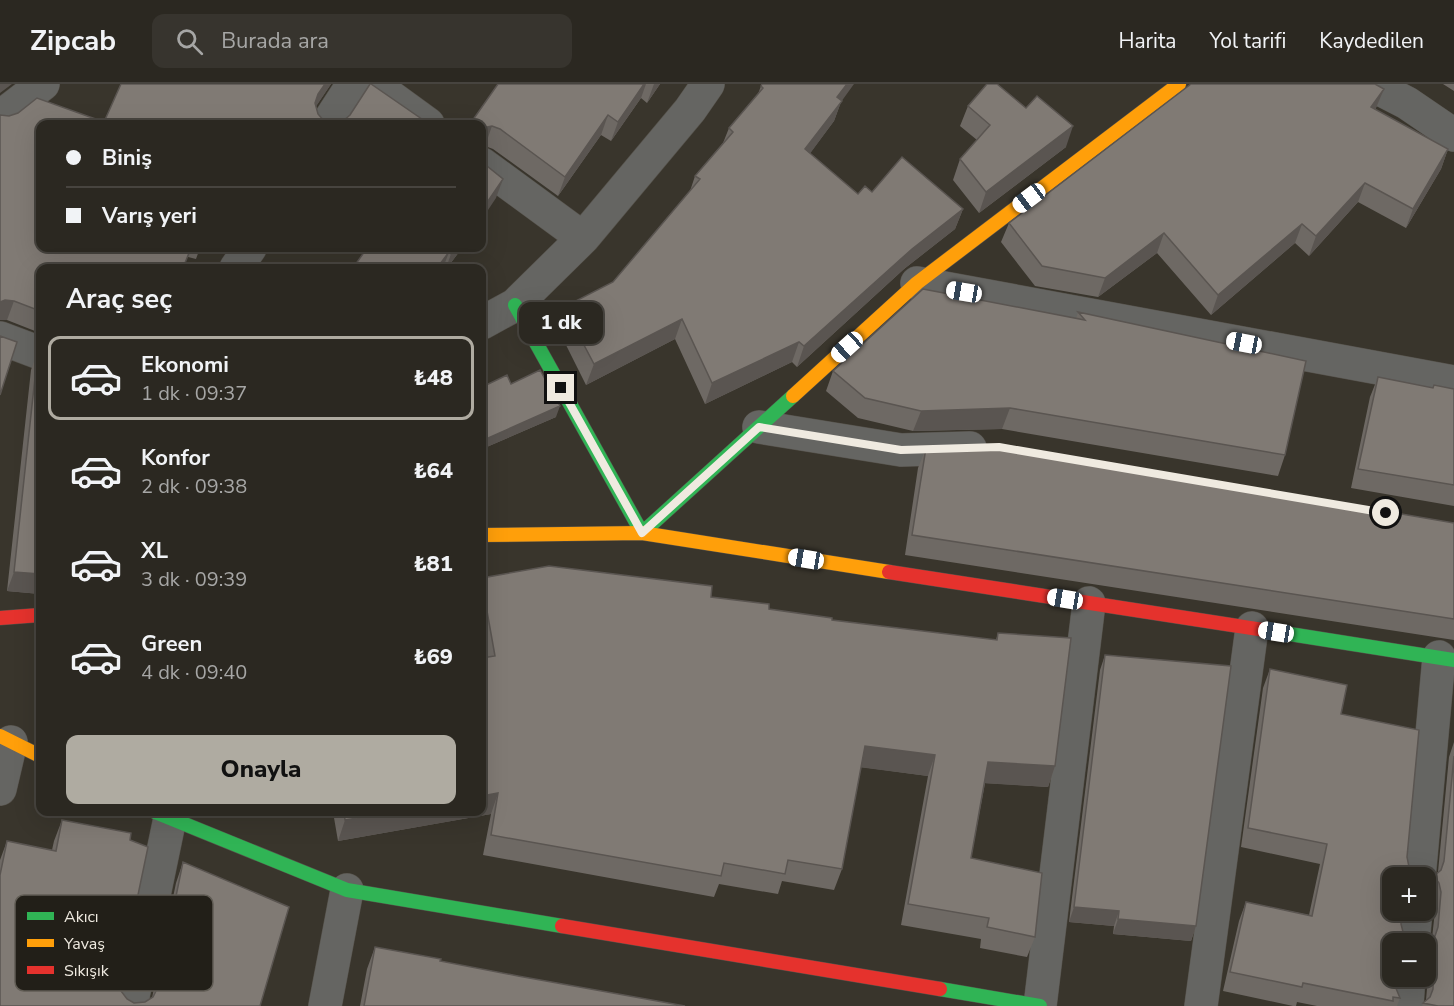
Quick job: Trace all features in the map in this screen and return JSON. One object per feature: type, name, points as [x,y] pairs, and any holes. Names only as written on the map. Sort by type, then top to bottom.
[{"type":"street","points":[[0,117],[43,84]]},
{"type":"street","points":[[330,120],[353,84]]},
{"type":"street","points":[[373,84],[422,120]]},
{"type":"street","points":[[486,321],[515,305],[583,238],[690,110],[708,84]]},
{"type":"street","points":[[642,533],[917,283],[1179,84]]},
{"type":"street","points":[[1370,84],[1414,94],[1454,135]]},
{"type":"street","points":[[486,167],[583,238]]},
{"type":"street","points":[[917,283],[1454,382]]},
{"type":"street","points":[[515,305],[642,533]]},
{"type":"street","points":[[0,338],[36,352]]},
{"type":"street","points":[[759,427],[901,450],[999,447]]},
{"type":"street","points":[[486,535],[642,533],[1447,658],[1420,867]]},
{"type":"street","points":[[165,816],[347,890],[1040,1006],[1089,603]]},
{"type":"street","points":[[0,618],[36,615]]},
{"type":"street","points":[[1201,1006],[1252,628]]},
{"type":"street","points":[[0,789],[5,739],[36,754]]},
{"type":"street","points":[[150,895],[163,816]]},
{"type":"street","points":[[325,1006],[347,890]]},
{"type":"street","points":[[1407,1006],[1408,987]]},
{"type":"street","points":[[131,1006],[134,991]]},
{"type":"building","points":[[121,84],[325,84],[315,103],[318,114],[323,120],[105,120]]},
{"type":"building","points":[[371,84],[423,120],[344,120]]},
{"type":"building","points":[[498,84],[644,84],[618,122],[608,115],[565,177],[500,129],[492,126],[486,127],[486,120],[473,120]]},
{"type":"building","points":[[762,84],[847,84],[837,97],[842,101],[805,149],[858,194],[865,186],[872,192],[902,157],[963,209],[912,249],[804,346],[799,342],[712,383],[682,319],[594,364],[564,307],[613,282],[700,179],[695,176],[733,132],[729,128],[763,88]]},
{"type":"building","points":[[987,84],[997,84],[1026,108],[1037,96],[1073,126],[986,192],[960,159],[990,125],[968,106]]},
{"type":"building","points":[[1191,84],[1375,84],[1384,89],[1371,107],[1448,149],[1413,209],[1365,183],[1316,236],[1302,224],[1218,295],[1164,233],[1105,278],[1042,266],[1009,223]]},
{"type":"building","points":[[37,98],[98,120],[36,120],[36,252],[189,252],[185,264],[36,264],[36,309],[14,301],[0,302],[0,115],[9,116],[18,113]]},
{"type":"building","points":[[486,165],[503,179],[486,204]]},
{"type":"building","points":[[364,252],[449,252],[440,264],[356,264]]},
{"type":"building","points":[[923,289],[1085,320],[1078,312],[1306,361],[1285,455],[1010,408],[921,411],[865,398],[833,371]]},
{"type":"building","points":[[0,336],[17,342],[0,395]]},
{"type":"building","points":[[36,368],[36,574],[14,572]]},
{"type":"building","points":[[540,370],[560,406],[486,439],[486,385],[507,375],[511,384]]},
{"type":"building","points":[[1378,377],[1433,388],[1434,385],[1454,389],[1454,485],[1358,469]]},
{"type":"building","points":[[1005,446],[1454,523],[1454,619],[912,535],[926,448]]},
{"type":"building","points":[[549,566],[712,586],[711,597],[769,604],[769,609],[832,618],[832,620],[997,640],[998,633],[1071,638],[1055,766],[988,762],[971,858],[1042,873],[1035,937],[987,927],[989,918],[908,904],[935,755],[865,746],[842,869],[788,860],[785,874],[724,863],[721,876],[491,835],[498,793],[486,795],[486,657],[495,656],[486,605],[486,577]]},
{"type":"building","points":[[1105,655],[1231,666],[1196,926],[1118,919],[1119,911],[1074,907]]},
{"type":"building","points":[[1270,669],[1347,685],[1341,714],[1419,730],[1407,857],[1409,867],[1382,867],[1382,921],[1401,921],[1404,933],[1382,933],[1382,987],[1395,987],[1400,998],[1393,997],[1393,1001],[1303,983],[1302,987],[1230,972],[1246,902],[1312,916],[1327,844],[1248,828]]},
{"type":"building","points":[[1454,756],[1454,1006],[1423,1003],[1430,997],[1433,987],[1436,987],[1436,933],[1441,892],[1436,874],[1441,870],[1444,861]]},
{"type":"building","points":[[344,816],[370,816],[345,820]]},
{"type":"building","points":[[62,820],[131,833],[130,840],[148,847],[138,895],[15,895],[15,991],[121,991],[127,999],[134,1003],[145,1002],[153,997],[156,991],[213,991],[213,895],[176,895],[183,862],[289,907],[260,1006],[0,1006],[0,875],[7,841],[56,851]]},
{"type":"building","points":[[375,947],[518,976],[685,1006],[364,1006]]},
{"type":"traffic: fast","points":[[515,305],[642,533],[793,396]]},
{"type":"traffic: fast","points":[[1277,632],[1454,660]]},
{"type":"traffic: fast","points":[[165,816],[347,890],[562,926]]},
{"type":"traffic: fast","points":[[940,989],[1040,1006]]},
{"type":"traffic: slow","points":[[793,396],[917,283],[1179,84]]},
{"type":"traffic: slow","points":[[486,535],[642,533],[889,572]]},
{"type":"traffic: slow","points":[[0,736],[36,754]]},
{"type":"traffic: jam","points":[[889,572],[1277,632]]},
{"type":"traffic: jam","points":[[0,618],[36,615]]},
{"type":"traffic: jam","points":[[562,926],[940,989]]},
{"type":"route","points":[[561,388],[642,533],[759,427],[901,450],[999,447],[1386,513]]}]
